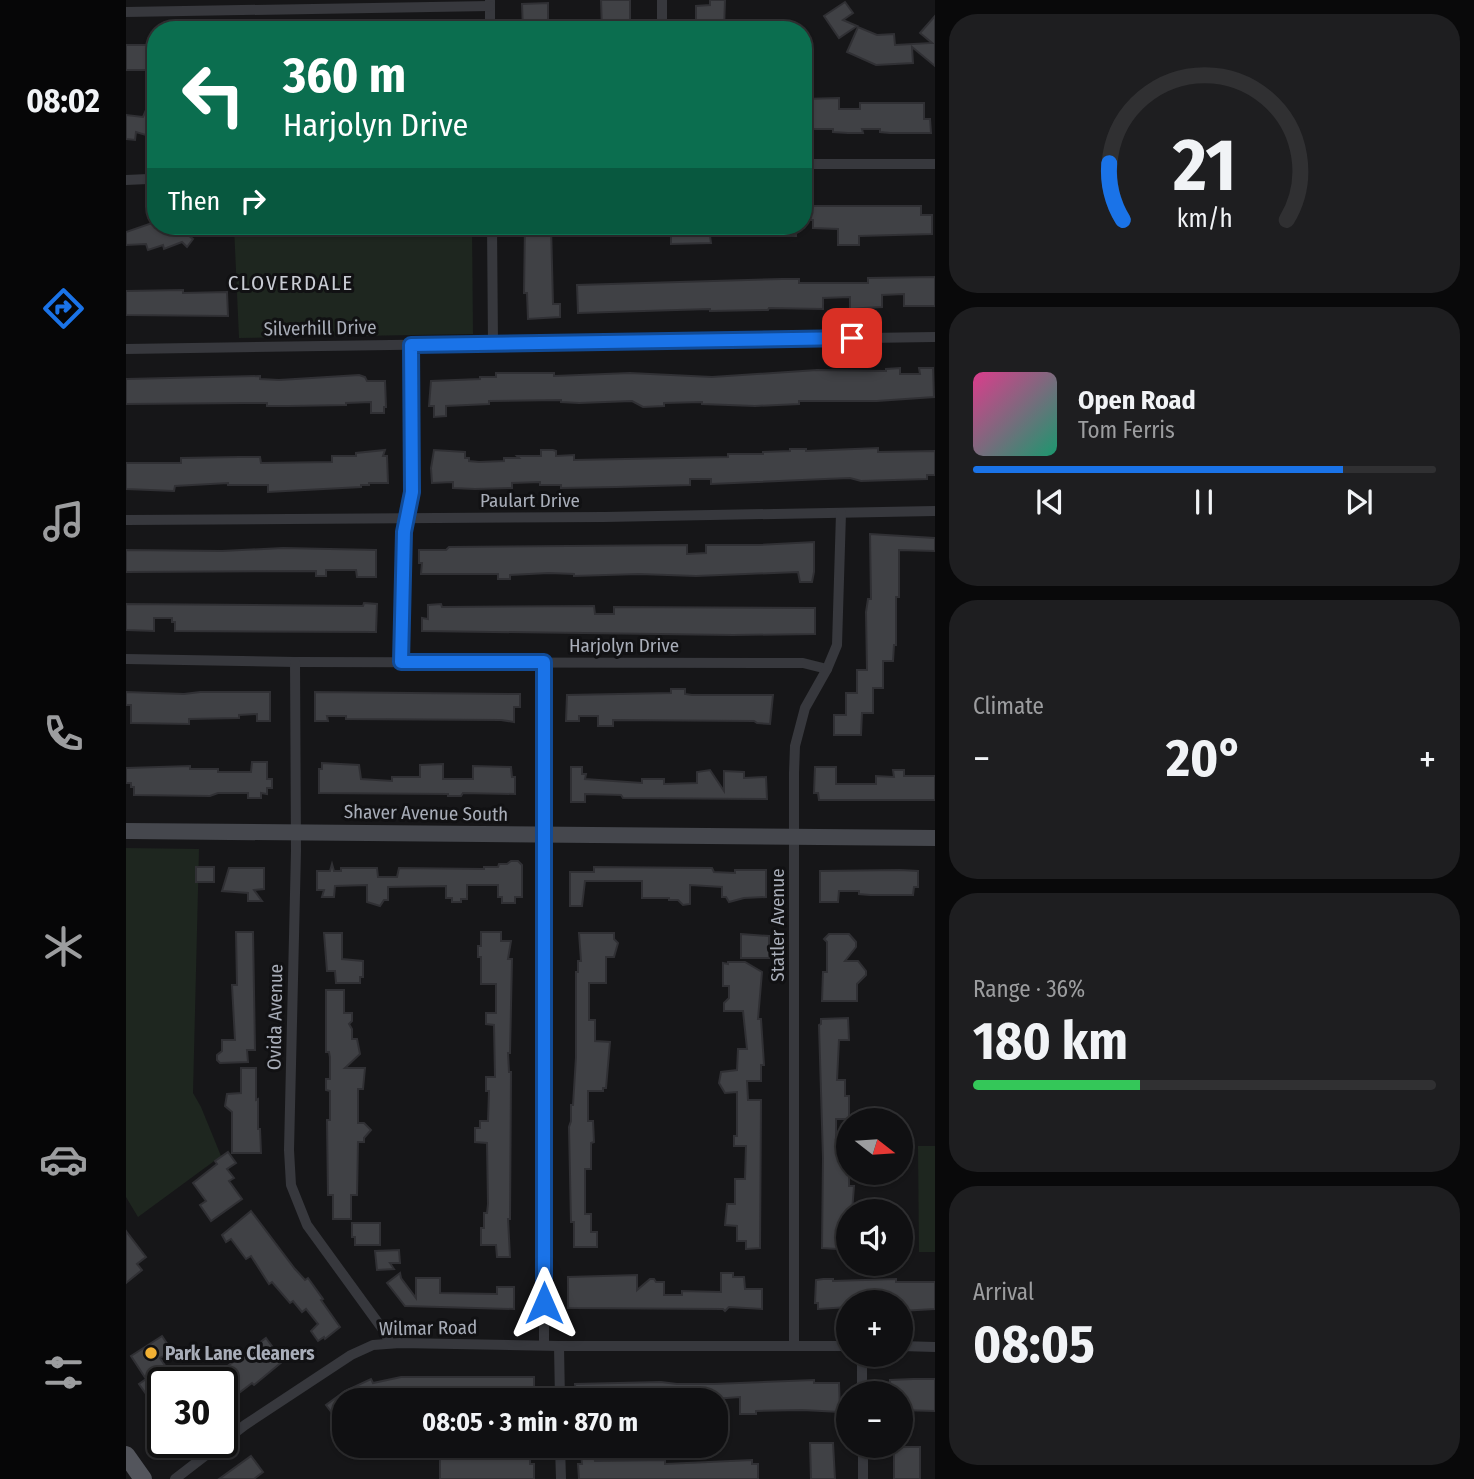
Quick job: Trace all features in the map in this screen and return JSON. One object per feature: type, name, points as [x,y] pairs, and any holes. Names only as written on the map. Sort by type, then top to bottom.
[{"type":"main road","points":[[126,1455],[143,1479]]},
{"type":"street","points":[[662,0],[662,21]]},
{"type":"street","points":[[126,12],[319,4],[490,3],[490,21]]},
{"type":"street","points":[[812,164],[935,164]]},
{"type":"street","points":[[126,180],[147,179]]},
{"type":"street","points":[[492,235],[493,343]]},
{"type":"street","name":"Silverhill Drive","points":[[126,349],[935,337]]},
{"type":"street","points":[[401,662],[404,532],[412,492],[411,345]]},
{"type":"street","name":"Paulart Drive","points":[[126,520],[935,511]]},
{"type":"street","name":"Statler Avenue","points":[[794,1345],[795,746],[805,708],[833,658],[838,635],[841,513]]},
{"type":"street","name":"Harjolyn Drive","points":[[126,659],[803,663],[827,669]]},
{"type":"street","name":"Ovida Avenue","points":[[295,662],[296,831],[289,1150],[291,1185],[307,1225],[390,1343]]},
{"type":"street","points":[[544,662],[544,1345]]},
{"type":"street","name":"Shaver Avenue South","points":[[126,831],[935,838]]},
{"type":"street","name":"Wilmar Road","points":[[175,1479],[245,1425],[368,1346],[390,1343],[836,1346]]},
{"type":"street","points":[[559,1346],[560,1388]]},
{"type":"street","points":[[913,1346],[935,1347]]},
{"type":"street","points":[[560,1458],[561,1479]]},
{"type":"street","points":[[863,1458],[863,1479]]},
{"type":"shaded area","points":[[234,235],[472,235],[473,334],[239,338]]},
{"type":"shaded area","points":[[126,848],[199,849],[193,1093],[221,1156],[138,1217],[126,1197]]},
{"type":"shaded area","points":[[918,1146],[935,1146],[935,1252],[919,1252]]},
{"type":"building","points":[[601,0],[630,0],[630,21],[602,21]]},
{"type":"building","points":[[710,0],[725,0],[724,21],[696,21],[696,6],[710,5]]},
{"type":"building","points":[[845,2],[853,13],[843,20],[857,26],[839,38],[824,16]]},
{"type":"building","points":[[548,3],[548,21],[523,21],[522,4]]},
{"type":"building","points":[[935,16],[935,66],[912,47],[913,63],[876,65],[847,52],[858,27],[877,35],[894,34],[895,45],[932,43],[920,33]]},
{"type":"building","points":[[126,45],[147,45],[147,70],[126,70]]},
{"type":"building","points":[[839,98],[839,109],[860,109],[860,103],[924,103],[924,119],[930,119],[931,133],[890,133],[880,132],[880,129],[862,129],[863,133],[848,133],[833,132],[833,129],[812,129],[812,99]]},
{"type":"building","points":[[147,110],[147,135],[136,132],[135,140],[126,139],[126,115],[143,117]]},
{"type":"building","points":[[812,206],[921,206],[921,215],[932,215],[932,234],[859,236],[859,245],[838,245],[838,229],[813,228]]},
{"type":"building","points":[[147,225],[147,235],[188,235],[193,239],[187,247],[182,242],[164,249],[163,245],[148,250],[146,244],[126,245],[126,232]]},
{"type":"building","points":[[525,235],[551,235],[553,304],[560,304],[560,317],[528,319],[527,293],[524,293]]},
{"type":"building","points":[[671,235],[731,235],[710,236],[711,243],[671,244]]},
{"type":"building","points":[[935,277],[935,306],[904,306],[904,294],[882,295],[882,307],[850,309],[850,297],[823,298],[823,309],[578,313],[577,285],[782,279],[799,279],[799,283],[868,283],[868,278]]},
{"type":"building","points":[[183,290],[183,293],[227,292],[228,316],[126,315],[126,291]]},
{"type":"building","points":[[900,368],[900,374],[920,374],[919,368],[933,368],[934,397],[877,401],[799,401],[799,404],[755,406],[702,402],[664,403],[664,406],[643,407],[632,401],[489,401],[489,404],[446,406],[446,416],[434,417],[434,406],[429,406],[431,381],[480,379],[496,377],[496,373],[554,373],[554,376],[630,373],[712,377],[817,370],[886,371]]},
{"type":"building","points":[[359,375],[367,381],[385,381],[384,413],[371,413],[371,402],[289,406],[267,406],[267,403],[126,404],[126,379],[260,376],[260,379],[279,380]]},
{"type":"building","points":[[878,448],[878,452],[935,451],[935,475],[927,475],[927,479],[861,481],[850,478],[711,484],[711,479],[690,479],[690,485],[561,488],[561,485],[540,485],[540,482],[512,483],[512,488],[475,489],[453,488],[453,482],[432,483],[431,468],[434,450],[465,452],[465,458],[469,458],[469,461],[479,462],[504,461],[504,458],[519,458],[517,456],[541,456],[541,450],[556,451],[556,456],[574,455],[574,460],[728,457],[728,454],[763,454],[790,449],[806,451]]},
{"type":"building","points":[[385,450],[383,456],[387,456],[388,483],[268,492],[268,485],[228,483],[175,486],[174,491],[126,489],[126,463],[181,463],[181,458],[239,457],[260,457],[261,463],[332,462],[332,456],[356,456],[356,453]]},
{"type":"building","points":[[870,534],[935,538],[935,551],[899,550],[899,597],[896,597],[896,645],[893,661],[883,661],[883,688],[873,688],[873,713],[862,713],[861,735],[834,735],[834,715],[846,715],[846,693],[857,693],[857,670],[867,670],[866,612],[868,599],[871,599]]},
{"type":"building","points":[[814,542],[812,582],[800,582],[798,572],[696,576],[574,576],[549,573],[510,575],[510,579],[498,579],[498,574],[421,574],[422,563],[419,563],[419,550],[446,550],[449,547],[687,545],[687,554],[706,553],[706,545]]},
{"type":"building","points":[[283,548],[376,550],[376,577],[357,577],[356,570],[326,570],[326,576],[316,576],[316,571],[126,572],[126,550],[222,551]]},
{"type":"building","points":[[364,603],[377,604],[376,632],[175,631],[172,618],[154,618],[154,631],[126,630],[126,604],[363,606]]},
{"type":"building","points":[[441,604],[442,607],[594,606],[595,614],[614,614],[614,607],[815,608],[815,634],[422,631],[422,618],[428,619],[428,605]]},
{"type":"building","points":[[671,689],[685,689],[685,694],[692,695],[773,695],[770,724],[754,721],[613,720],[613,726],[598,726],[598,716],[579,716],[579,721],[566,721],[567,695],[671,693]]},
{"type":"building","points":[[126,692],[270,692],[270,721],[257,721],[257,714],[239,715],[239,718],[189,719],[189,724],[131,723],[131,705],[126,705]]},
{"type":"building","points":[[315,692],[520,694],[520,707],[514,707],[514,722],[346,719],[346,716],[327,716],[328,721],[315,721]]},
{"type":"building","points":[[252,762],[267,762],[267,779],[272,779],[272,788],[267,788],[267,794],[261,793],[261,798],[248,798],[248,793],[218,793],[210,796],[134,795],[134,787],[131,787],[131,783],[126,783],[126,768],[190,766],[190,769],[218,769],[218,772],[251,772]]},
{"type":"building","points":[[322,763],[359,765],[361,779],[392,781],[392,777],[420,777],[420,765],[443,764],[443,779],[473,779],[473,766],[511,767],[512,777],[515,777],[515,794],[463,793],[461,796],[448,796],[319,793],[319,769],[322,769]]},
{"type":"building","points":[[571,767],[582,767],[582,774],[586,774],[585,779],[642,783],[642,779],[664,779],[664,784],[697,783],[697,772],[710,770],[724,791],[724,771],[744,772],[744,778],[766,777],[767,799],[623,798],[621,795],[585,794],[585,802],[571,802]]},
{"type":"building","points":[[815,767],[836,767],[836,784],[876,784],[876,776],[894,777],[893,770],[904,770],[904,776],[935,776],[935,800],[819,800],[818,793],[814,793]]},
{"type":"building","points":[[518,861],[522,865],[522,897],[515,897],[515,903],[502,903],[502,897],[498,897],[498,885],[467,885],[467,899],[461,899],[461,902],[452,902],[452,898],[446,898],[446,886],[388,887],[388,900],[384,900],[380,906],[367,902],[367,885],[335,886],[334,897],[322,897],[324,890],[317,890],[317,871],[330,871],[332,864],[334,871],[341,871],[341,868],[377,868],[378,877],[397,877],[399,868],[484,869]]},
{"type":"building","points":[[196,867],[214,867],[214,882],[196,882]]},
{"type":"building","points":[[594,867],[712,868],[714,872],[735,873],[735,870],[766,870],[766,897],[729,902],[726,897],[722,897],[722,887],[690,885],[690,904],[683,905],[678,900],[669,898],[642,898],[642,881],[585,881],[582,906],[570,906],[570,872],[594,872]]},
{"type":"building","points":[[229,868],[264,868],[264,889],[254,890],[262,901],[248,901],[248,893],[222,891]]},
{"type":"building","points":[[820,871],[918,871],[918,887],[914,887],[913,895],[870,895],[859,894],[859,891],[839,891],[838,902],[820,902]]},
{"type":"building","points":[[236,932],[253,932],[255,1050],[247,1050],[248,1062],[220,1063],[217,1055],[222,1051],[222,1040],[235,1040],[232,985],[237,985]]},
{"type":"building","points":[[481,932],[501,932],[501,941],[511,941],[508,959],[512,959],[508,1053],[511,1072],[508,1219],[510,1257],[497,1257],[496,1245],[481,1245],[481,1228],[484,1228],[484,1213],[487,1213],[488,1204],[487,1143],[475,1142],[475,1128],[480,1128],[480,1121],[488,1121],[489,1091],[486,1091],[486,1077],[495,1077],[494,1025],[486,1024],[486,1013],[496,1013],[496,984],[481,984],[481,957],[478,957],[478,946],[481,946]]},
{"type":"building","points":[[324,933],[342,933],[342,959],[363,961],[363,977],[360,977],[360,983],[336,983],[335,971],[327,971]]},
{"type":"building","points":[[579,933],[614,933],[614,939],[618,943],[614,957],[606,957],[606,983],[589,983],[589,1020],[595,1020],[595,1041],[610,1042],[606,1088],[603,1088],[603,1091],[588,1091],[588,1121],[593,1121],[594,1142],[591,1143],[591,1169],[585,1169],[585,1214],[591,1214],[591,1232],[597,1232],[597,1247],[574,1247],[574,1222],[571,1222],[569,1127],[576,1057],[576,972],[578,961],[581,961]]},
{"type":"building","points":[[741,934],[769,936],[769,958],[741,958]]},
{"type":"building","points":[[829,934],[849,934],[856,942],[856,947],[845,961],[858,961],[866,971],[866,975],[857,984],[857,1001],[822,1001],[823,972],[827,972],[827,942],[824,939]]},
{"type":"building","points":[[745,962],[762,972],[758,1019],[761,1019],[764,1065],[761,1065],[761,1081],[747,1081],[748,1100],[761,1100],[760,1248],[746,1249],[746,1241],[737,1241],[737,1226],[725,1225],[727,1204],[735,1204],[735,1179],[745,1179],[746,1146],[734,1146],[734,1136],[737,1136],[737,1092],[725,1093],[719,1083],[721,1072],[737,1070],[738,1049],[747,1049],[743,1011],[724,1011],[724,1003],[729,998],[729,986],[723,986],[723,963]]},
{"type":"building","points":[[326,990],[344,990],[344,1013],[352,1013],[352,1021],[349,1024],[352,1039],[357,1039],[360,1054],[345,1068],[365,1068],[363,1089],[358,1089],[358,1123],[364,1123],[371,1130],[364,1142],[358,1142],[357,1195],[351,1195],[351,1219],[333,1219],[333,1195],[328,1195],[327,1120],[330,1120],[330,1091],[326,1090],[326,1079],[330,1079],[330,1057],[329,1052],[326,1052]]},
{"type":"building","points":[[848,1018],[849,1040],[839,1040],[837,1080],[845,1080],[845,1096],[849,1096],[849,1108],[836,1108],[836,1185],[854,1186],[853,1199],[836,1199],[836,1249],[822,1248],[821,1019]]},
{"type":"building","points":[[241,1068],[256,1068],[261,1153],[232,1153],[232,1112],[225,1106],[227,1094],[241,1093]]},
{"type":"building","points":[[228,1152],[236,1163],[227,1169],[234,1178],[229,1181],[242,1199],[211,1221],[200,1205],[206,1201],[193,1183]]},
{"type":"building","points":[[251,1211],[295,1269],[305,1280],[308,1278],[340,1327],[325,1339],[324,1337],[318,1341],[311,1331],[318,1324],[306,1309],[302,1312],[293,1301],[290,1303],[272,1282],[269,1284],[251,1256],[246,1259],[231,1239],[226,1242],[222,1235]]},
{"type":"building","points":[[352,1223],[380,1223],[380,1245],[355,1245]]},
{"type":"building","points":[[126,1231],[146,1257],[137,1264],[142,1270],[126,1283]]},
{"type":"building","points":[[399,1250],[400,1263],[390,1263],[394,1269],[377,1270],[375,1251]]},
{"type":"building","points":[[400,1273],[416,1298],[416,1278],[440,1278],[440,1293],[497,1294],[497,1287],[514,1287],[514,1309],[405,1306],[387,1283]]},
{"type":"building","points":[[721,1273],[744,1277],[745,1289],[762,1289],[762,1309],[729,1307],[725,1311],[568,1308],[568,1277],[637,1275],[637,1290],[650,1279],[654,1279],[656,1282],[664,1282],[664,1295],[682,1295],[682,1291],[721,1292]]},
{"type":"building","points":[[896,1279],[896,1282],[935,1282],[935,1309],[913,1310],[913,1290],[836,1290],[836,1308],[818,1309],[818,1303],[815,1303],[816,1280]]},
{"type":"building","name":"Park Lane Cleaners","points":[[162,1336],[172,1351],[160,1358],[166,1367],[147,1367],[147,1395],[139,1384],[146,1379],[131,1356]]},
{"type":"building","points":[[266,1338],[283,1361],[254,1385],[252,1383],[238,1394],[238,1367],[226,1367]]},
{"type":"building","points":[[401,1377],[534,1377],[534,1388],[352,1388],[371,1379],[373,1383]]},
{"type":"building","points":[[935,1379],[935,1411],[913,1410],[913,1381],[890,1380]]},
{"type":"building","points":[[814,1380],[814,1383],[836,1383],[836,1412],[756,1411],[756,1414],[740,1414],[740,1397],[728,1398],[728,1388],[575,1388],[575,1384],[661,1382],[714,1384]]},
{"type":"building","points":[[332,1401],[332,1413],[326,1405]]},
{"type":"building","points":[[810,1443],[833,1443],[835,1479],[811,1479]]},
{"type":"building","points":[[913,1447],[920,1447],[920,1479],[894,1479],[894,1458],[913,1458]]},
{"type":"building","points":[[251,1456],[263,1472],[254,1479],[219,1479]]},
{"type":"building","points":[[440,1458],[530,1458],[530,1464],[534,1464],[534,1479],[440,1479]]},
{"type":"building","points":[[581,1458],[595,1458],[595,1461],[665,1460],[665,1464],[752,1460],[752,1464],[758,1464],[758,1479],[579,1479],[578,1464],[582,1464]]},
{"type":"place","name":"Park Lane Cleaners","points":[[151,1353]]},
{"type":"district","name":"CLOVERDALE","points":[[291,283]]},
{"type":"route","points":[[544,1303],[544,662],[401,662],[404,532],[412,492],[411,345],[852,338]]}]
